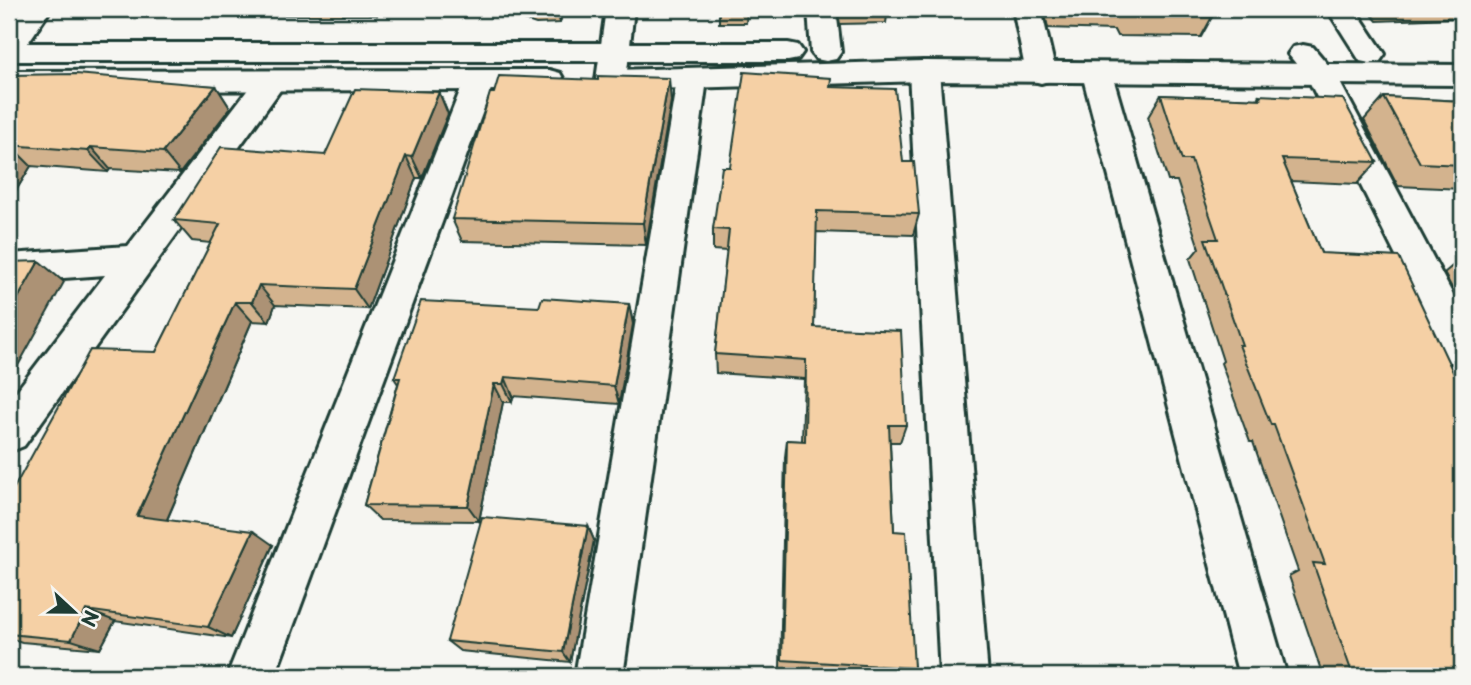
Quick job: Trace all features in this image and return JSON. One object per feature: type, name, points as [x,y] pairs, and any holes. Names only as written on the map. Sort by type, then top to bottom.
[{"type":"street","points":[[9,50],[37,9]]},
{"type":"street","points":[[589,80],[615,50],[620,9]]},
{"type":"street","points":[[822,9],[826,52]]},
{"type":"street","points":[[1027,9],[1038,62]]},
{"type":"street","points":[[1341,9],[1370,54]]},
{"type":"street","points":[[9,50],[826,52],[1038,62],[1312,64],[1462,75]]},
{"type":"street","points":[[9,80],[692,80],[924,71],[1038,62],[1097,74],[1312,64],[1370,54],[1462,54]]},
{"type":"street","points":[[1312,64],[1462,349]]},
{"type":"street","points":[[924,71],[964,676]]},
{"type":"street","points":[[1097,74],[1263,676]]},
{"type":"street","points":[[599,676],[692,80]]},
{"type":"street","points":[[251,676],[479,81]]},
{"type":"street","points":[[9,433],[270,82]]},
{"type":"street","points":[[9,268],[138,259]]},
{"type":"building","points":[[1076,9],[1208,9],[1212,17],[1126,16],[1123,10]]},
{"type":"building","points":[[744,72],[831,78],[830,87],[895,89],[903,162],[914,162],[919,214],[817,211],[814,327],[901,331],[906,425],[889,425],[894,531],[906,532],[914,668],[782,660],[787,440],[805,441],[806,360],[715,354],[729,230],[713,229],[722,167],[730,167]]},
{"type":"building","points":[[76,74],[216,86],[163,152],[91,147],[88,151],[9,145],[9,75]]},
{"type":"building","points":[[499,76],[598,80],[598,76],[669,78],[643,223],[452,219],[490,93],[494,93]]},
{"type":"building","points":[[355,89],[439,92],[412,157],[406,156],[354,289],[259,285],[252,302],[235,302],[137,516],[253,531],[208,627],[86,610],[71,640],[9,634],[9,497],[90,350],[156,352],[220,224],[174,220],[221,147],[325,155]]},
{"type":"building","points":[[1161,95],[1261,99],[1259,95],[1343,99],[1377,162],[1282,159],[1321,253],[1399,257],[1462,391],[1462,674],[1351,670],[1313,563],[1325,564],[1274,425],[1271,425],[1239,345],[1242,345],[1205,239],[1218,239],[1191,160],[1182,160]]},
{"type":"building","points":[[1384,97],[1462,101],[1462,165],[1420,163]]},
{"type":"building","points":[[39,261],[9,314],[9,262]]},
{"type":"building","points":[[542,298],[629,304],[614,386],[505,377],[503,384],[494,384],[468,506],[364,505],[400,378],[394,378],[421,301],[539,307]]},
{"type":"building","points":[[482,517],[588,526],[563,652],[447,641]]}]
